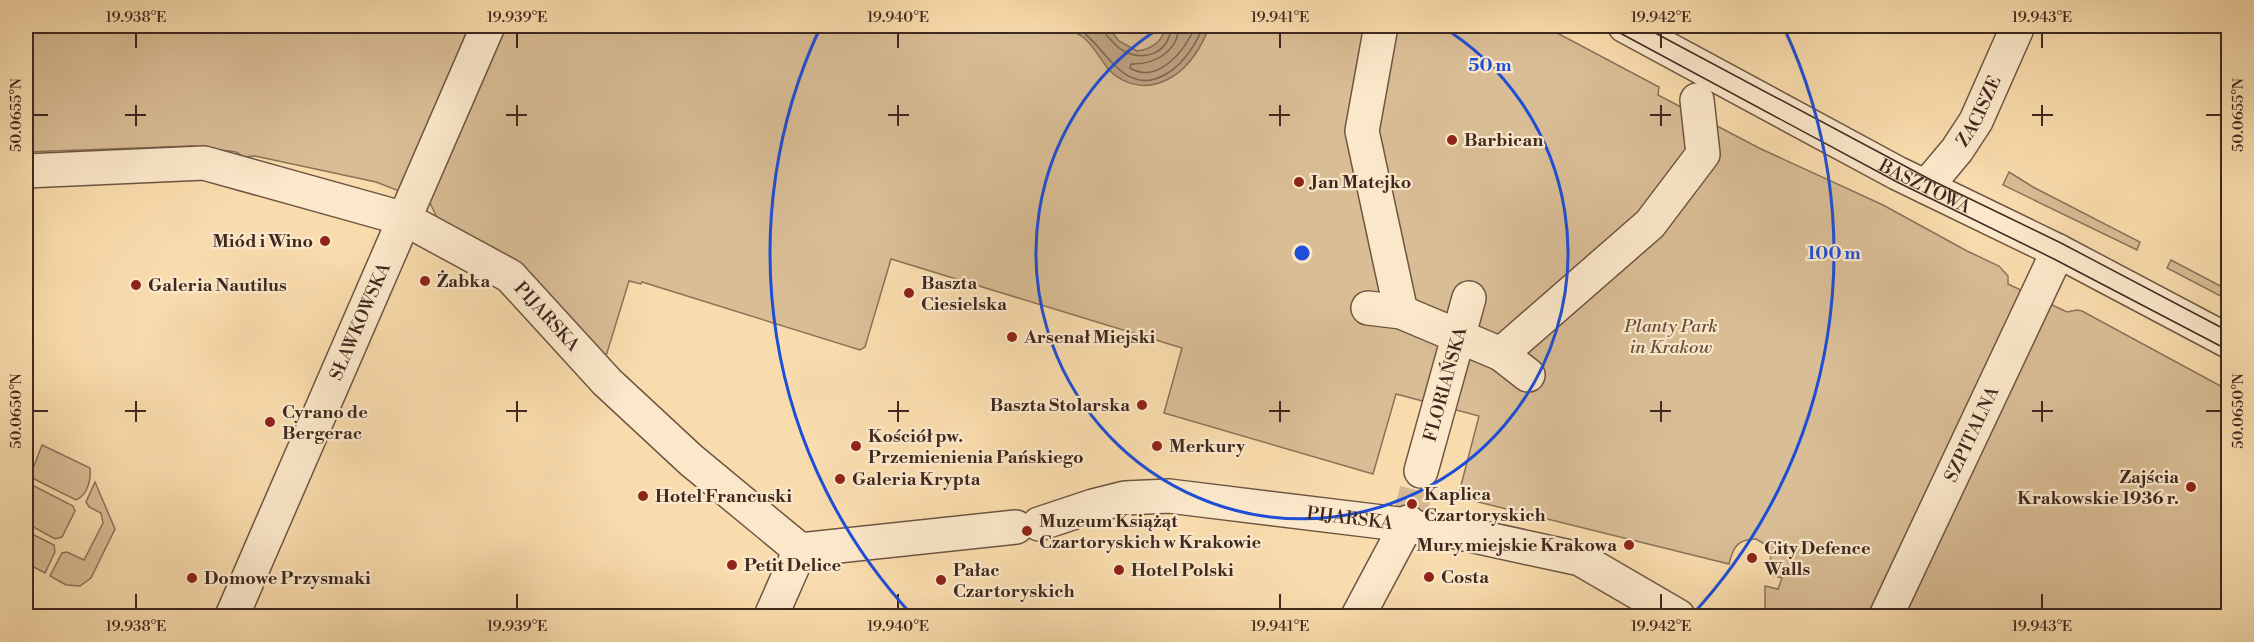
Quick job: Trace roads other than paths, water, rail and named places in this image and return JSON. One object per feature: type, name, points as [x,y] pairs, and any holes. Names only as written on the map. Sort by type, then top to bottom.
[{"type":"street","name":"SŁAWKOWSKA","points":[[232,616],[488,26]]},
{"type":"street","points":[[1381,26],[1362,131],[1401,312]]},
{"type":"street","name":"BASZTOWA","points":[[1625,26],[1926,187],[2058,252],[2229,341]]},
{"type":"street","name":"ZACISZE","points":[[1926,187],[1957,150],[1976,121],[2018,26]]},
{"type":"street","points":[[1501,354],[1650,224],[1703,154],[1697,100]]},
{"type":"street","name":"PIJARSKA","points":[[26,171],[204,163],[405,219],[510,276],[607,382],[691,460],[800,550],[1028,525],[1125,498],[1169,496],[1407,523],[1441,533],[1442,529],[1580,560],[1678,616]]},
{"type":"street","name":"SZPITALNA","points":[[1886,616],[2058,252]]},
{"type":"street","name":"FLORIAŃSKA","points":[[1420,471],[1469,298]]},
{"type":"street","points":[[1368,308],[1401,312],[1501,354],[1528,375]]},
{"type":"street","points":[[1358,616],[1407,523]]},
{"type":"street","points":[[771,616],[800,550]]},
{"type":"water","points":[[1058,26],[1107,26],[1119,41],[1137,51],[1148,48],[1160,40],[1165,26],[1209,26],[1199,48],[1185,67],[1164,81],[1139,85],[1123,81],[1116,76],[1083,37]]},
{"type":"tunnel","points":[[1408,522],[1421,471]]},
{"type":"tram line","points":[[1607,26],[1897,182],[2054,259],[2228,350]]},
{"type":"tram line","points":[[1642,26],[1931,180],[2061,243],[2228,331]]},
{"type":"place","name":"Barbican","points":[[1452,140]]},
{"type":"place","name":"Jan Matejko","points":[[1299,182]]},
{"type":"place","name":"Miód i Wino","points":[[325,241]]},
{"type":"place","name":"Żabka","points":[[425,281]]},
{"type":"place","name":"Galeria Nautilus","points":[[136,285]]},
{"type":"place","name":"Baszta Ciesielska","points":[[909,293]]},
{"type":"place","name":"Arsenał Miejski","points":[[1012,337]]},
{"type":"place","name":"Baszta Stolarska","points":[[1142,405]]},
{"type":"place","name":"Cyrano de Bergerac","points":[[270,422]]},
{"type":"place","name":"Kościół pw. Przemienienia Pańskiego","points":[[856,446]]},
{"type":"place","name":"Merkury","points":[[1157,446]]},
{"type":"place","name":"Galeria Krypta","points":[[840,479]]},
{"type":"place","name":"Zajścia Krakowskie 1936 r.","points":[[2191,487]]},
{"type":"place","name":"Hotel Francuski","points":[[643,496]]},
{"type":"place","name":"Kaplica Czartoryskich","points":[[1412,504]]},
{"type":"place","name":"Muzeum Książąt Czartoryskich w Krakowie","points":[[1027,531]]},
{"type":"place","name":"Mury miejskie Krakowa","points":[[1629,545]]},
{"type":"place","name":"City Defence Walls","points":[[1752,558]]},
{"type":"place","name":"Petit Delice","points":[[732,565]]},
{"type":"place","name":"Hotel Polski","points":[[1119,570]]},
{"type":"place","name":"Costa","points":[[1429,577]]},
{"type":"place","name":"Domowe Przysmaki","points":[[192,578]]},
{"type":"place","name":"Pałac Czartoryskich","points":[[941,580]]},
{"type":"park label","name":"Planty Park in Krakow","points":[[1671,336]]}]
